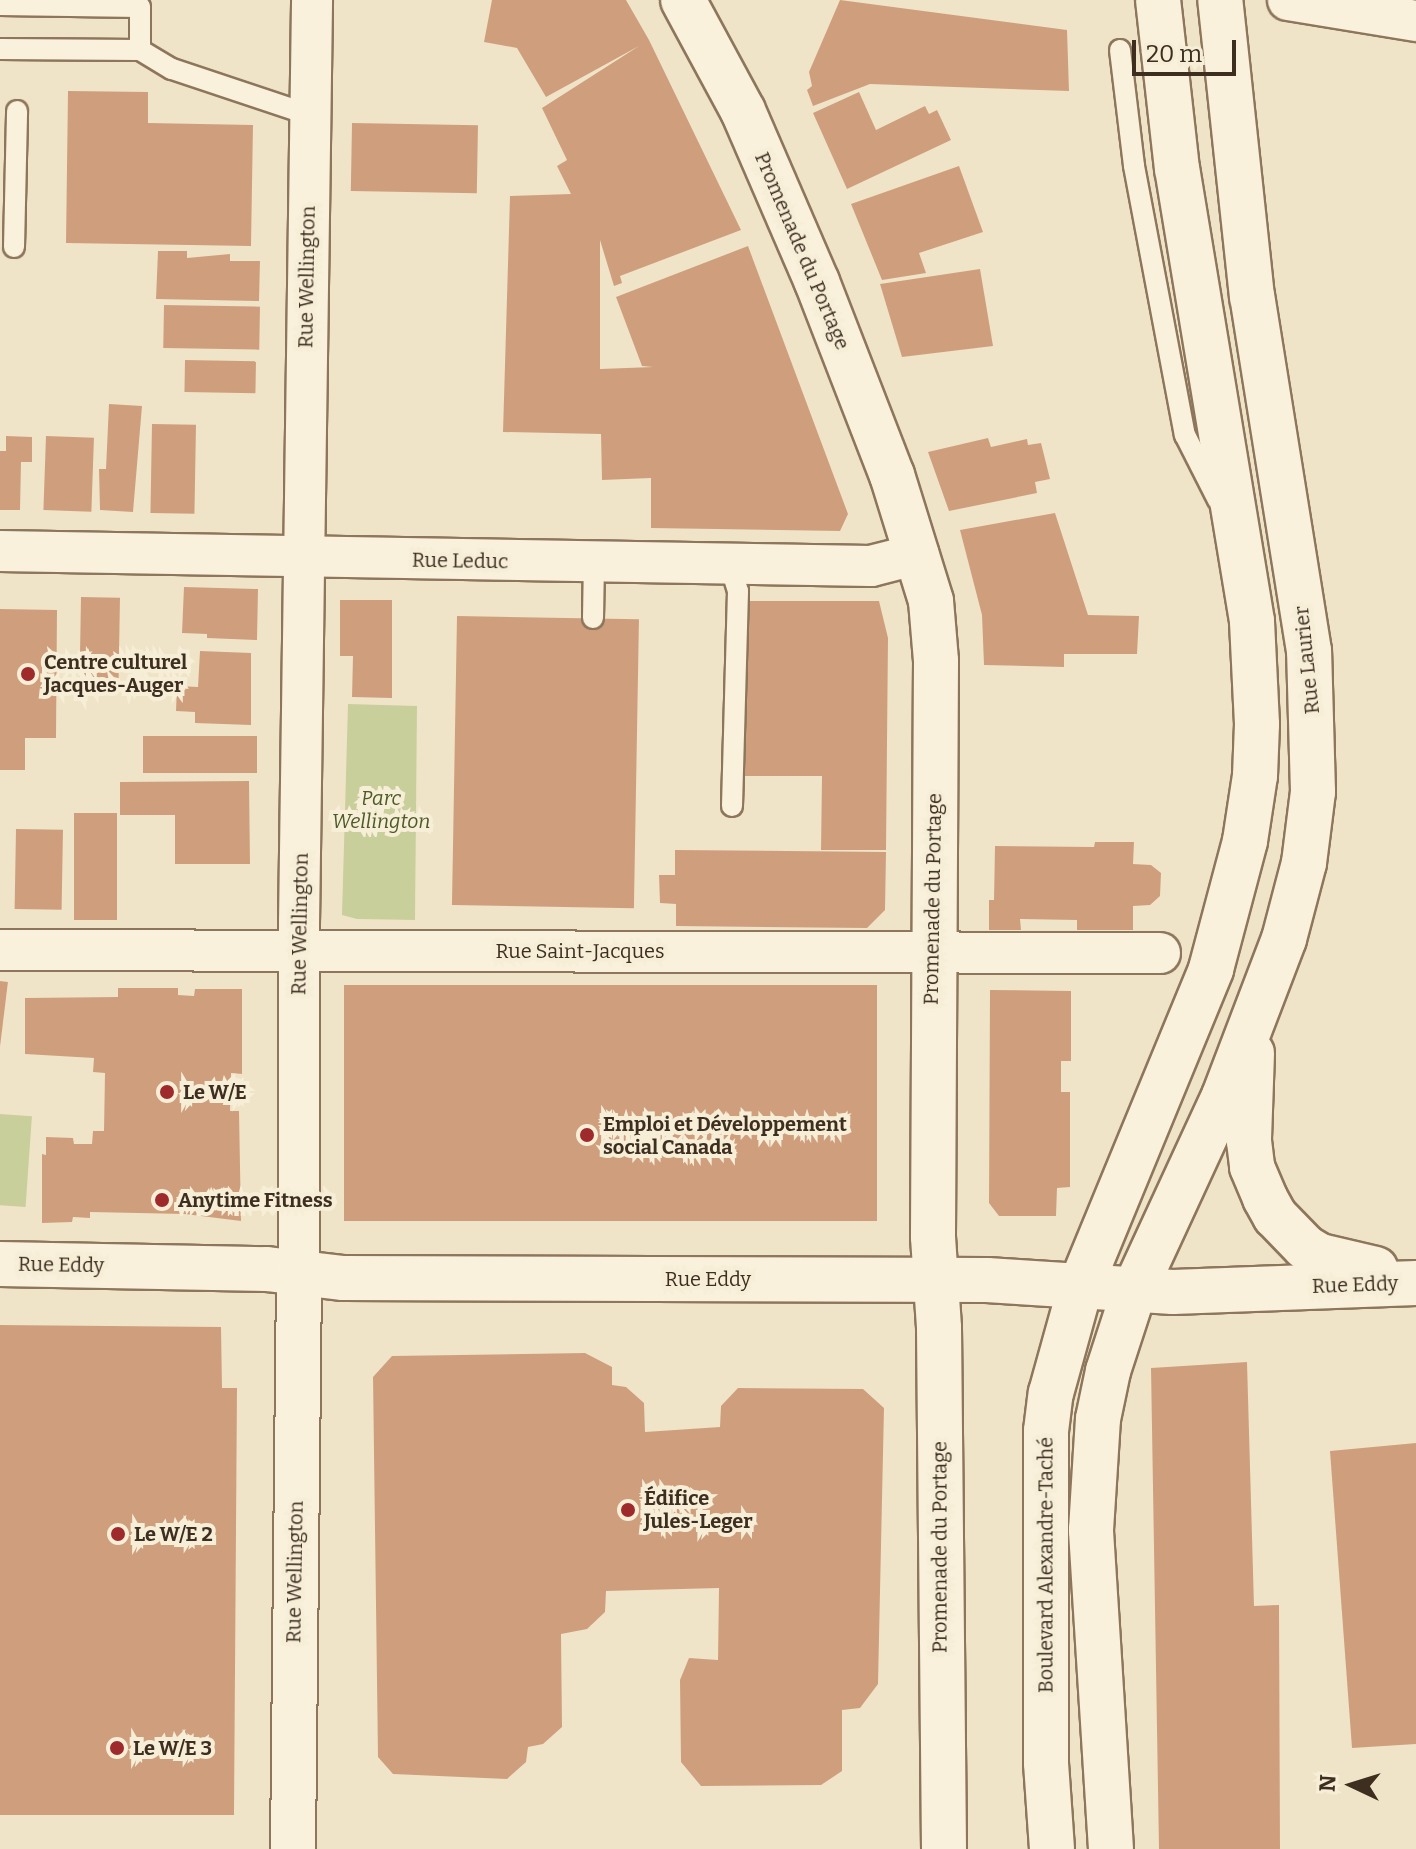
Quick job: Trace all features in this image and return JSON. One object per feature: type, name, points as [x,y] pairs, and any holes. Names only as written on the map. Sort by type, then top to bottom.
[{"type":"main road","name":"Promenade du Portage","points":[[683,0],[743,111],[817,282],[892,475],[931,601],[936,661],[932,952],[933,1237],[937,1280],[944,1849]]},
{"type":"main road","points":[[1081,1285],[1211,969],[1245,841],[1255,776],[1256,675],[1252,621],[1177,169],[1158,0]]},
{"type":"main road","name":"Rue Laurier","points":[[1134,1291],[1253,1026],[1284,939],[1304,863],[1313,792],[1314,721],[1301,596],[1245,239],[1220,0]]},
{"type":"main road","points":[[1253,1026],[1252,1167],[1275,1216],[1305,1247],[1320,1256],[1416,1280]]},
{"type":"main road","name":"Rue Eddy","points":[[0,1264],[267,1269],[343,1278],[937,1280],[1081,1285],[1134,1291],[1416,1280]]},
{"type":"main road","name":"Rue Wellington","points":[[293,1849],[299,1273]]},
{"type":"main road","name":"Boulevard Alexandre-Taché","points":[[1052,1849],[1046,1763],[1046,1431],[1051,1393],[1081,1285]]},
{"type":"main road","points":[[1111,1849],[1091,1530],[1093,1475],[1098,1419],[1108,1371],[1134,1291]]},
{"type":"street","name":"Rue Wellington","points":[[299,1273],[299,951],[312,0]]},
{"type":"street","points":[[1288,0],[1416,21]]},
{"type":"street","name":"Rue Leduc","points":[[0,551],[871,566],[918,554]]},
{"type":"street","name":"Rue Saint-Jacques","points":[[0,950],[1160,953]]},
{"type":"lane","points":[[0,5],[140,7],[140,50]]},
{"type":"lane","points":[[0,49],[140,50],[172,69],[310,115]]},
{"type":"lane","points":[[1120,50],[1134,166],[1185,435],[1237,538]]},
{"type":"lane","points":[[14,247],[8,156],[17,111]]},
{"type":"lane","points":[[593,618],[594,563]]},
{"type":"lane","points":[[730,565],[738,591],[732,806]]},
{"type":"green space","name":"Parc Wellington","points":[[348,704],[417,706],[415,920],[357,919],[342,915]]},
{"type":"green space","points":[[0,1114],[32,1116],[26,1207],[0,1205]]},
{"type":"building","points":[[492,0],[626,0],[649,40],[741,230],[620,276],[622,283],[614,286],[600,240],[600,369],[653,367],[642,366],[616,297],[748,246],[848,514],[840,531],[651,528],[651,478],[602,480],[601,434],[503,432],[510,196],[571,194],[557,166],[567,160],[542,108],[639,46],[546,97],[517,48],[484,42]]},
{"type":"building","points":[[840,0],[1067,30],[1069,91],[870,84],[813,106],[807,90],[812,86],[809,72]]},
{"type":"building","points":[[68,91],[148,92],[148,123],[253,125],[251,246],[66,243]]},
{"type":"building","points":[[859,92],[876,130],[925,106],[929,114],[937,110],[951,140],[847,189],[813,113]]},
{"type":"building","points":[[352,123],[478,125],[477,193],[351,191]]},
{"type":"building","points":[[959,166],[983,232],[919,253],[926,273],[882,280],[851,204]]},
{"type":"building","points":[[158,251],[187,251],[187,258],[230,254],[230,261],[260,261],[259,301],[156,299]]},
{"type":"building","points":[[980,269],[993,346],[902,357],[880,284]]},
{"type":"building","points":[[164,305],[260,307],[259,350],[163,348]]},
{"type":"building","points":[[185,360],[256,361],[255,393],[184,392]]},
{"type":"building","points":[[109,404],[142,406],[133,512],[100,510],[99,469],[106,469]]},
{"type":"building","points":[[152,424],[196,425],[194,514],[150,513]]},
{"type":"building","points":[[6,436],[32,437],[32,462],[21,462],[20,510],[0,510],[0,451],[6,451]]},
{"type":"building","points":[[46,436],[94,438],[91,512],[43,510]]},
{"type":"building","points":[[988,438],[991,447],[1027,439],[1028,445],[1041,443],[1050,479],[1035,482],[1037,493],[949,511],[928,452]]},
{"type":"building","points":[[1055,513],[1088,615],[1139,616],[1137,654],[1064,654],[1064,667],[984,665],[982,615],[960,530]]},
{"type":"building","points":[[184,587],[258,589],[257,640],[207,638],[207,634],[182,633]]},
{"type":"building","points":[[81,597],[120,598],[118,686],[79,685]]},
{"type":"building","points":[[340,600],[392,600],[392,698],[352,697],[353,656],[340,656]]},
{"type":"building","points":[[745,601],[879,601],[888,638],[886,850],[821,850],[822,776],[745,776]]},
{"type":"building","name":"Centre culturel Jacques-Auger","points":[[0,609],[57,610],[56,738],[25,738],[25,770],[0,770]]},
{"type":"building","points":[[457,616],[639,619],[634,908],[452,905]]},
{"type":"building","points":[[200,651],[251,653],[251,725],[195,723],[195,712],[176,711],[177,686],[198,687]]},
{"type":"building","points":[[143,736],[257,736],[257,773],[143,773]]},
{"type":"building","points":[[249,781],[250,864],[175,864],[175,815],[120,815],[120,782]]},
{"type":"building","points":[[74,813],[117,813],[117,920],[74,920]]},
{"type":"building","points":[[16,829],[63,830],[62,910],[15,909]]},
{"type":"building","points":[[1095,842],[1134,842],[1133,864],[1151,865],[1161,873],[1160,896],[1150,905],[1133,906],[1133,930],[1077,930],[1077,920],[1020,919],[1021,930],[989,930],[989,900],[994,900],[995,846],[1094,847]]},
{"type":"building","points":[[675,850],[886,852],[885,910],[867,928],[676,926],[676,904],[660,903],[659,875],[675,875]]},
{"type":"building","points":[[0,981],[8,982],[0,1047]]},
{"type":"building","points":[[344,985],[877,985],[877,1221],[344,1221]]},
{"type":"building","name":"Le W/E","points":[[118,988],[178,988],[178,995],[194,996],[195,989],[242,989],[242,1074],[231,1073],[230,1111],[239,1111],[241,1221],[185,1214],[90,1212],[90,1218],[73,1217],[72,1222],[42,1223],[42,1154],[46,1155],[46,1137],[73,1138],[74,1144],[92,1144],[93,1131],[104,1131],[105,1073],[93,1072],[94,1058],[25,1054],[25,998],[118,997]]},
{"type":"building","points":[[990,990],[1071,991],[1071,1061],[1061,1061],[1061,1092],[1070,1092],[1070,1187],[1057,1188],[1056,1216],[999,1216],[989,1203]]},
{"type":"building","name":"Le W/E 2","points":[[0,1325],[221,1327],[222,1388],[237,1388],[234,1815],[0,1815]]},
{"type":"building","name":"Édifice Jules-Leger","points":[[585,1353],[612,1367],[612,1385],[626,1387],[644,1403],[645,1432],[720,1427],[721,1406],[738,1388],[863,1389],[884,1408],[878,1684],[860,1708],[842,1710],[842,1771],[821,1785],[701,1786],[681,1762],[680,1680],[689,1658],[718,1660],[719,1588],[606,1591],[605,1612],[587,1629],[561,1634],[562,1727],[543,1744],[528,1747],[526,1762],[507,1779],[393,1774],[378,1757],[373,1377],[392,1356]]},
{"type":"building","points":[[1247,1362],[1254,1606],[1279,1605],[1280,1849],[1159,1849],[1151,1368]]},
{"type":"building","points":[[1416,1443],[1416,1744],[1352,1748],[1330,1451]]},
{"type":"place","name":"Centre culturel Jacques-Auger","points":[[28,674]]},
{"type":"place","name":"Le W/E","points":[[167,1092]]},
{"type":"place","name":"Emploi et Développement social Canada","points":[[587,1135]]},
{"type":"place","name":"Anytime Fitness","points":[[162,1200]]},
{"type":"place","name":"Édifice Jules-Leger","points":[[628,1510]]},
{"type":"place","name":"Le W/E 2","points":[[118,1534]]},
{"type":"place","name":"Le W/E 3","points":[[117,1748]]}]
